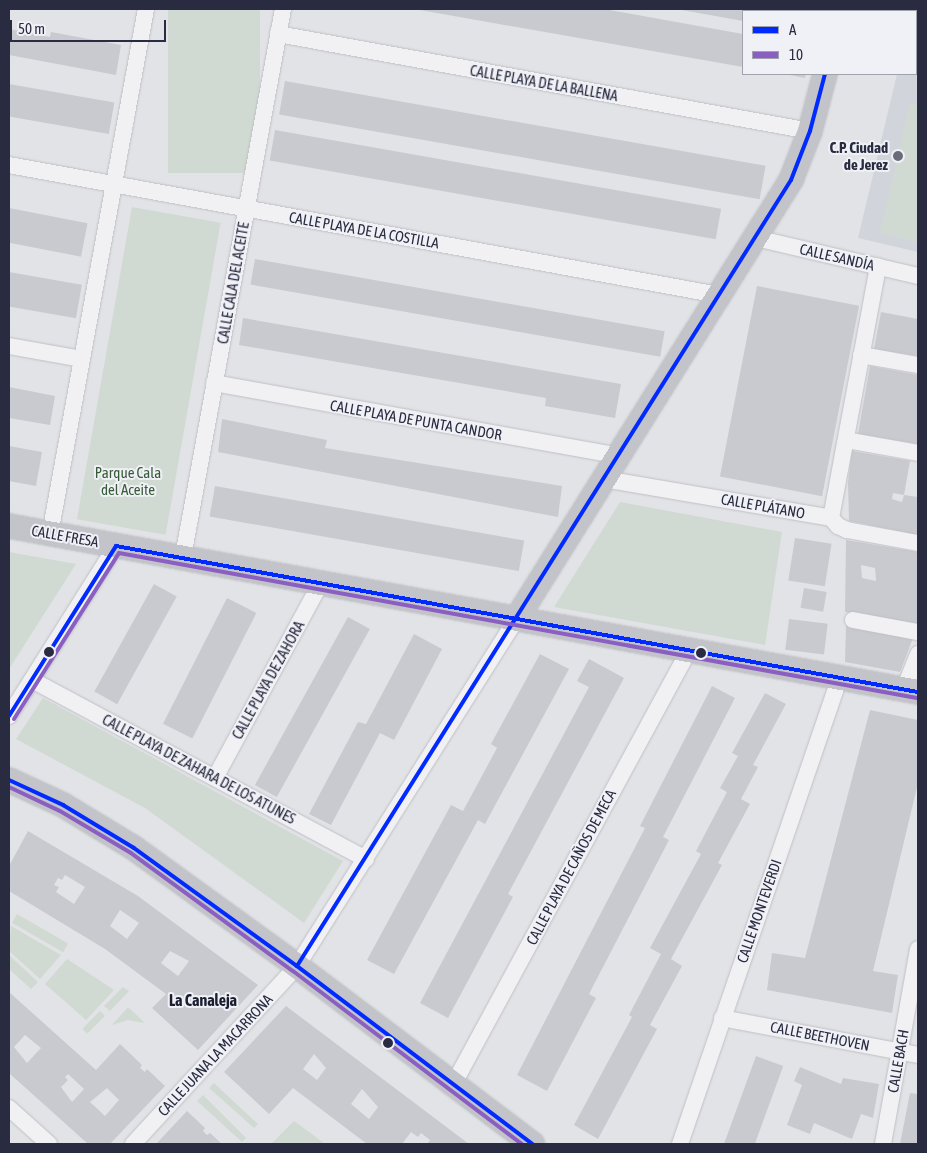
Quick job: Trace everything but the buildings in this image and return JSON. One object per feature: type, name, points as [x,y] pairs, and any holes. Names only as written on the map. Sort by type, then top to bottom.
[{"type":"street","points":[[50,534],[145,9]]},
{"type":"street","name":"CALLE CALA DEL ACEITE","points":[[183,557],[282,9]]},
{"type":"street","name":"CALLE PLAYA DE LA BALLENA","points":[[278,34],[810,131]]},
{"type":"street","points":[[517,618],[756,238],[790,180],[810,131],[826,75]]},
{"type":"street","name":"CALLE PLAYA DE LA COSTILLA","points":[[9,165],[719,295]]},
{"type":"street","name":"CALLE SANDÍA","points":[[756,238],[918,276]]},
{"type":"street","points":[[831,518],[878,266]]},
{"type":"street","points":[[9,346],[82,359]]},
{"type":"street","points":[[861,355],[918,365]]},
{"type":"street","name":"CALLE PLAYA DE PUNTA CANDOR","points":[[214,383],[618,456]]},
{"type":"street","points":[[846,440],[918,454]]},
{"type":"street","name":"CALLE PLÁTANO","points":[[604,479],[831,518],[838,526],[847,530],[918,543]]},
{"type":"street","name":"CALLE FRESA","points":[[9,526],[911,691]]},
{"type":"street","points":[[9,716],[116,546]]},
{"type":"street","name":"CALLE PLAYA DE ZAHORA","points":[[216,776],[321,583]]},
{"type":"street","name":"CALLE JUANA LA MACARRONA","points":[[133,1144],[297,966],[517,618]]},
{"type":"street","points":[[853,620],[918,632]]},
{"type":"street","name":"CALLE PLAYA DE CAÑOS DE MECA","points":[[453,1085],[689,650]]},
{"type":"street","points":[[911,691],[918,654]]},
{"type":"street","name":"CALLE MONTEVERDI","points":[[680,1144],[840,678]]},
{"type":"street","name":"CALLE PLAYA DE ZAHARA DE LOS ATUNES","points":[[32,680],[216,776],[366,859]]},
{"type":"street","points":[[9,780],[63,805],[134,848],[297,966],[532,1144]]},
{"type":"street","name":"CALLE BACH","points":[[883,1144],[918,949]]},
{"type":"street","name":"CALLE BEETHOVEN","points":[[722,1018],[918,1055]]},
{"type":"street","points":[[9,1108],[50,1144]]},
{"type":"shaded area","name":"C.P. Ciudad de Jerez","points":[[912,9],[918,9],[918,252],[858,238],[897,75],[917,75],[917,10]]},
{"type":"green space","points":[[168,9],[260,9],[260,173],[168,173]]},
{"type":"green space","points":[[910,103],[918,105],[918,242],[880,233]]},
{"type":"green space","name":"Parque Cala del Aceite","points":[[132,207],[221,223],[166,535],[77,519]]},
{"type":"green space","points":[[620,502],[782,532],[765,645],[554,607]]},
{"type":"green space","points":[[9,552],[76,564],[9,669]]},
{"type":"green space","points":[[43,698],[343,861],[304,923],[145,808],[16,739]]},
{"type":"green space","points":[[17,914],[68,944],[63,952],[12,923]]},
{"type":"green space","points":[[11,926],[61,955],[40,979],[9,951]]},
{"type":"green space","points":[[9,955],[38,982],[31,989],[9,969]]},
{"type":"green space","points":[[67,959],[114,990],[86,1020],[45,984]]},
{"type":"green space","points":[[123,987],[129,991],[110,1011],[104,1006]]},
{"type":"green space","points":[[128,1007],[145,1023],[128,1020],[112,1025]]},
{"type":"green space","points":[[100,1011],[105,1016],[87,1034],[82,1029]]},
{"type":"green space","points":[[214,1083],[258,1124],[254,1128],[209,1088]]},
{"type":"green space","points":[[203,1095],[246,1138],[242,1142],[197,1101]]},
{"type":"green space","points":[[294,1121],[312,1134],[325,1144],[271,1144]]},
{"type":"transit line","name":"A","points":[[297,966],[791,180],[810,131],[825,75]]},
{"type":"transit line","name":"A","points":[[9,716],[116,546],[918,692]]},
{"type":"transit line","name":"10","points":[[14,719],[119,553],[917,698]]},
{"type":"transit line","name":"A","points":[[9,780],[63,805],[134,848],[297,966],[532,1144]]},
{"type":"transit line","name":"10","points":[[9,787],[60,811],[131,853],[293,971],[522,1144]]},
{"type":"place","name":"C.P. Ciudad de Jerez","points":[[898,156]]},
{"type":"district","name":"La Canaleja","points":[[203,1000]]}]
